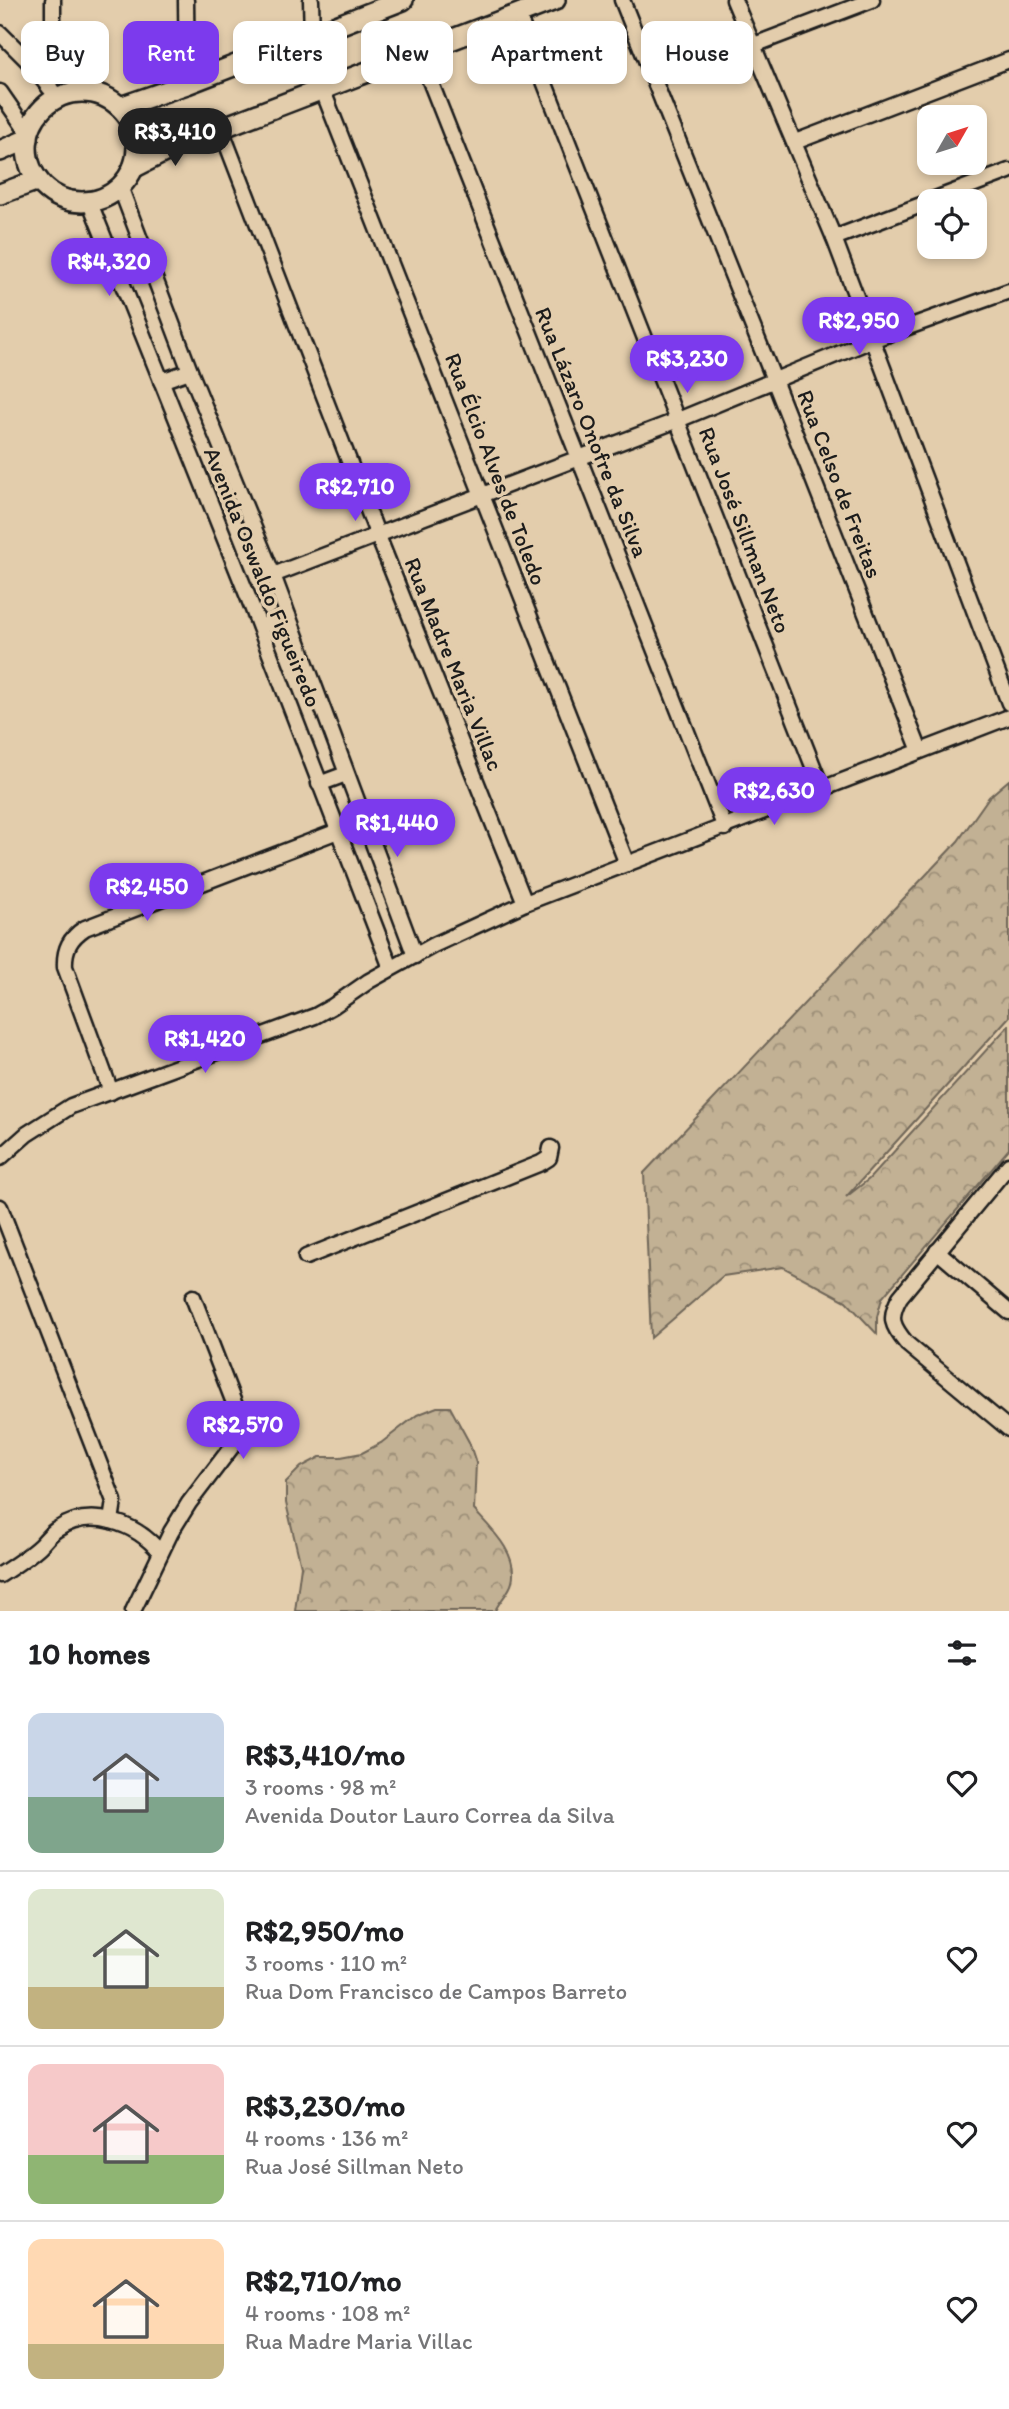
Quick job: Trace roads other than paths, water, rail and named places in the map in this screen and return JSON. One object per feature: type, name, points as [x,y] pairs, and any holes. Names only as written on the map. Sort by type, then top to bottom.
[{"type":"main road","points":[[347,22],[403,0]]},
{"type":"main road","points":[[453,40],[555,0]]},
{"type":"main road","points":[[133,168],[172,148],[361,76]]},
{"type":"main road","points":[[120,107],[184,84]]},
{"type":"main road","points":[[54,92],[84,92],[110,99],[120,107],[135,132],[136,153],[133,168],[121,189],[90,203],[61,199],[38,180],[30,159],[28,136],[39,113],[54,92]]},
{"type":"main road","points":[[0,151],[28,136]]},
{"type":"main road","points":[[0,194],[38,180]]},
{"type":"street","points":[[53,0],[54,92]]},
{"type":"street","points":[[186,0],[186,21]]},
{"type":"street","points":[[311,0],[312,21]]},
{"type":"street","name":"Rua Celso de Freitas","points":[[622,0],[920,751]]},
{"type":"street","points":[[734,0],[834,238],[1009,703]]},
{"type":"street","points":[[754,45],[872,0]]},
{"type":"street","name":"Rua José Sillman Neto","points":[[518,15],[822,789]]},
{"type":"street","points":[[0,33],[54,92]]},
{"type":"street","points":[[795,142],[1009,60]]},
{"type":"street","name":"Rua Lázaro Onofre da Silva","points":[[431,84],[725,828]]},
{"type":"street","name":"Rua Élcio Alves de Toledo","points":[[323,91],[627,864]]},
{"type":"street","points":[[0,92],[28,136]]},
{"type":"street","name":"Rua Madre Maria Villac","points":[[221,129],[525,903]]},
{"type":"street","points":[[963,189],[1009,171]]},
{"type":"street","name":"Avenida Oswaldo Figueiredo","points":[[121,189],[190,371],[273,575],[415,956]]},
{"type":"street","name":"Avenida Oswaldo Figueiredo","points":[[90,203],[260,627],[391,968]]},
{"type":"street","points":[[834,238],[917,207]]},
{"type":"street","points":[[273,575],[678,420],[872,340],[1009,290]]},
{"type":"street","points":[[161,381],[190,371]]},
{"type":"street","points":[[260,627],[288,616]]},
{"type":"street","points":[[0,1158],[27,1133],[56,1114],[315,1016],[434,944],[525,903],[1009,717]]},
{"type":"street","points":[[319,784],[346,774]]},
{"type":"street","points":[[111,1092],[65,967],[66,949],[74,937],[85,928],[338,831]]},
{"type":"street","points":[[306,1257],[541,1163],[550,1158],[551,1148]]},
{"type":"street","points":[[1008,1169],[900,1297],[892,1317],[896,1330],[907,1344],[1009,1429]]},
{"type":"street","points":[[0,1207],[114,1501],[111,1521]]},
{"type":"street","points":[[937,1251],[1009,1312]]},
{"type":"street","points":[[132,1611],[160,1552],[189,1503],[234,1444],[240,1427],[241,1421],[193,1297]]},
{"type":"street","points":[[0,1575],[20,1562],[56,1530],[88,1520],[111,1521],[133,1528],[160,1552]]}]
